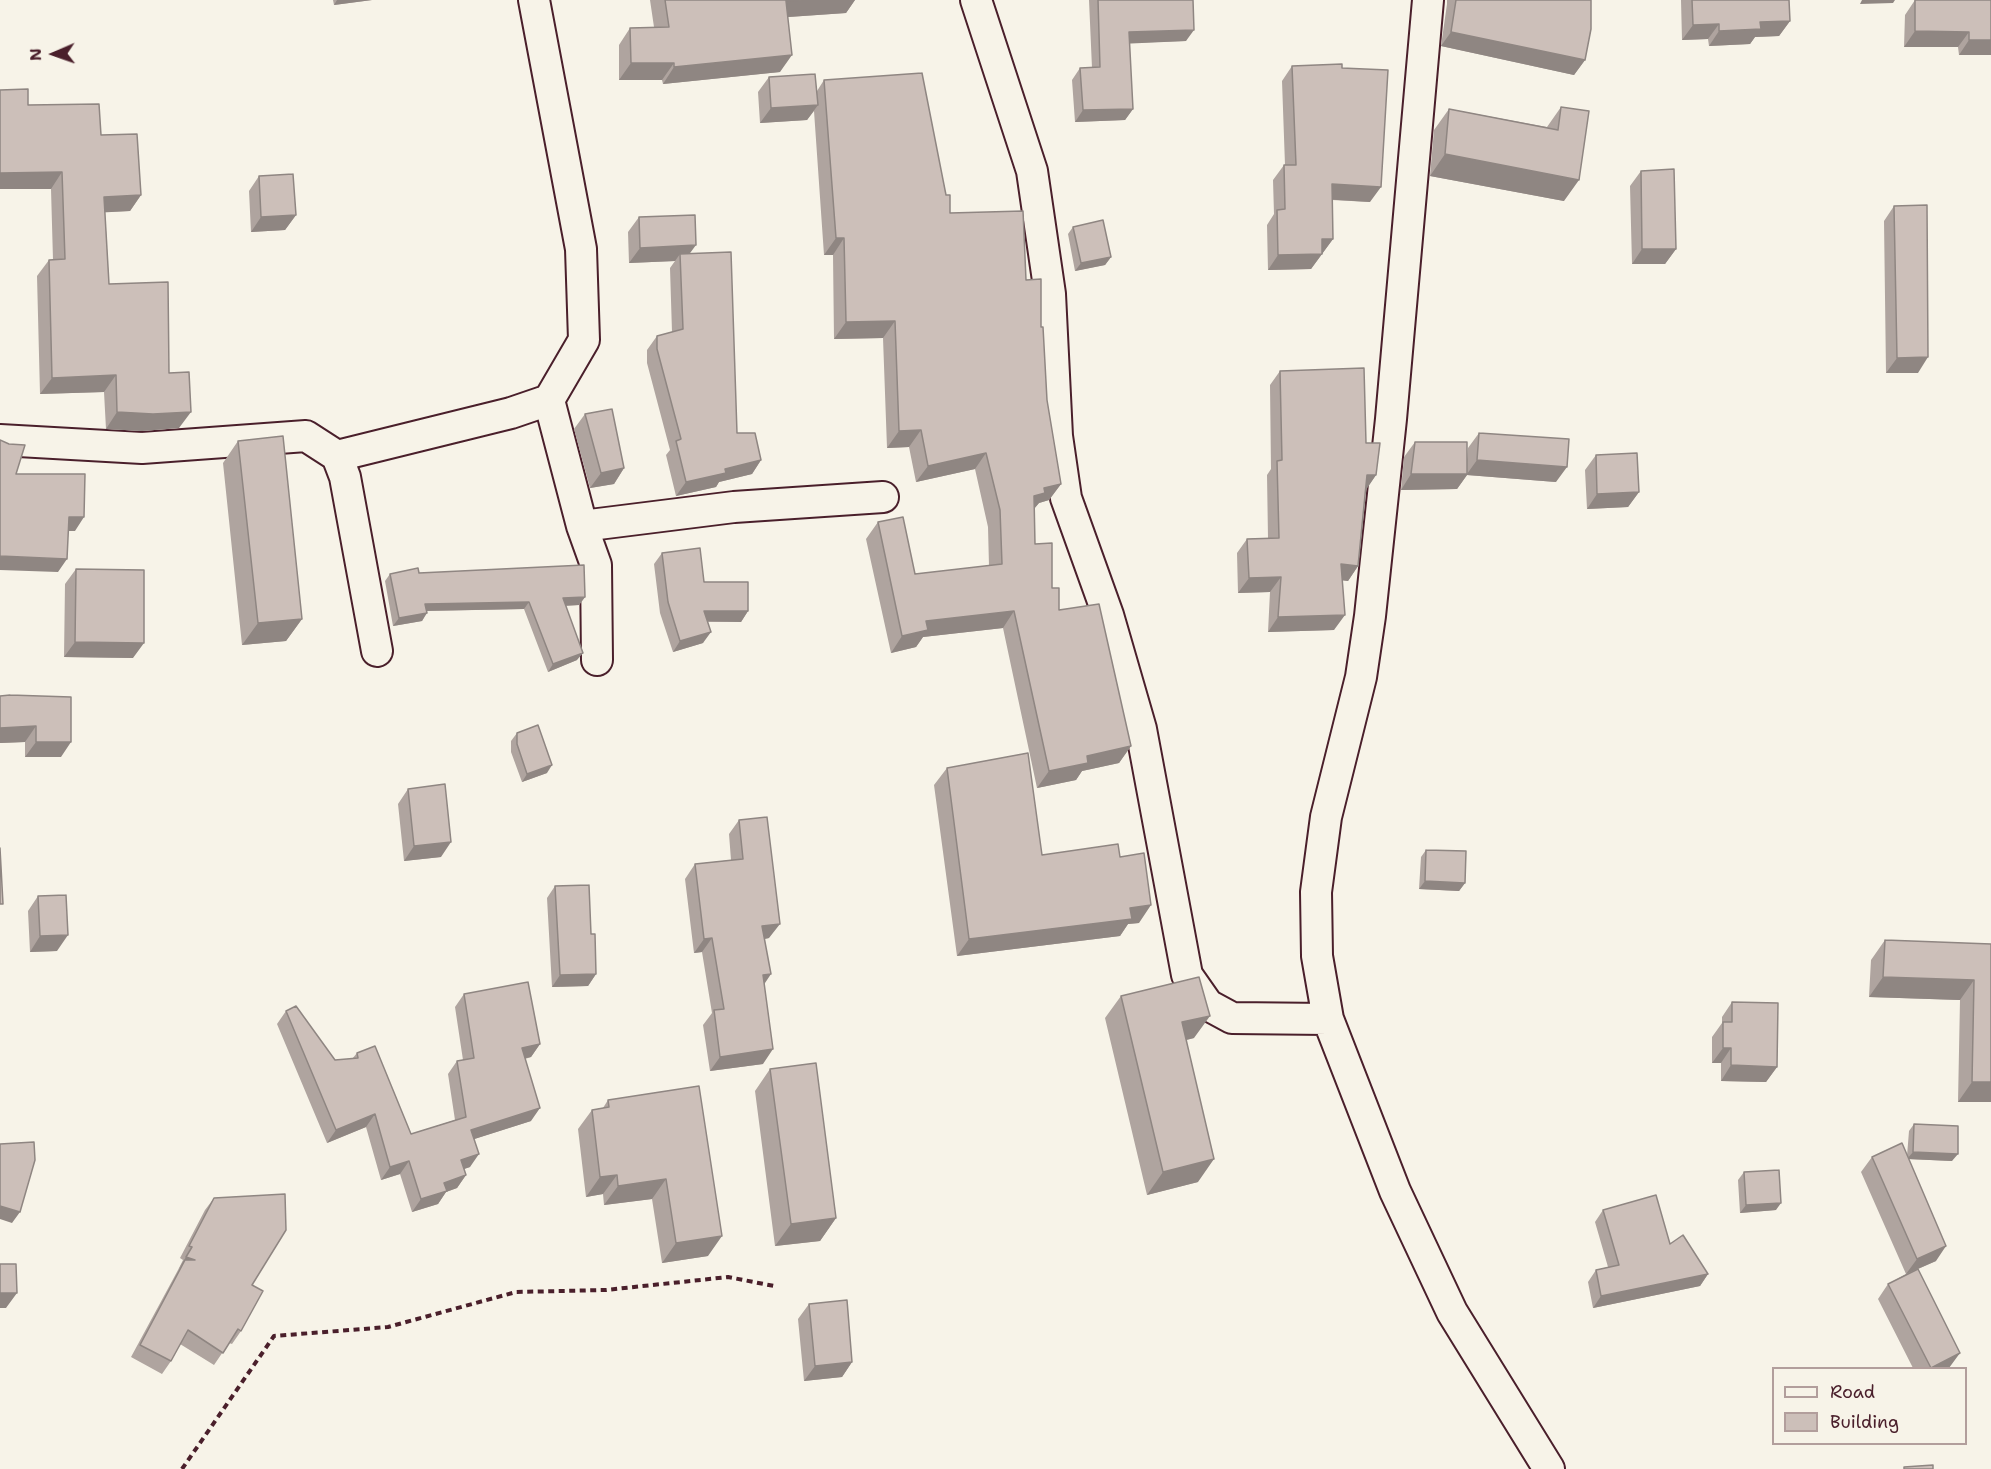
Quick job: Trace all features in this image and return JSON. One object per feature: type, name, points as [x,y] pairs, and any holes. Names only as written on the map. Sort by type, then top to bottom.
[{"type":"street","points":[[337,456],[511,413],[549,400],[584,340],[582,261],[534,0]]},
{"type":"street","points":[[976,0],[1032,171],[1050,294],[1057,436],[1066,498],[1108,615],[1141,729],[1186,975],[1208,1005],[1232,1018],[1328,1018]]},
{"type":"street","points":[[1428,0],[1391,419],[1370,616],[1361,677],[1326,817],[1316,892],[1317,956],[1328,1018],[1395,1191],[1452,1312],[1549,1469]]},
{"type":"street","points":[[549,400],[582,526],[596,565],[597,660]]},
{"type":"street","points":[[0,440],[142,448],[306,436],[337,456],[345,477],[352,530],[377,651]]},
{"type":"street","points":[[582,526],[734,507],[883,497]]},
{"type":"path","points":[[183,1469],[274,1336],[388,1327],[516,1292],[606,1290],[728,1277],[774,1286]]},
{"type":"building","points":[[665,0],[802,0],[786,1],[792,55],[674,67],[674,63],[631,63],[630,28],[669,27]]},
{"type":"building","points":[[1098,0],[1193,0],[1194,30],[1129,32],[1133,109],[1083,110],[1080,68],[1100,67]]},
{"type":"building","points":[[1456,0],[1591,0],[1591,29],[1585,60],[1451,32]]},
{"type":"building","points":[[1692,0],[1789,0],[1790,21],[1760,22],[1761,29],[1719,31],[1719,24],[1693,25]]},
{"type":"building","points":[[1915,0],[1991,0],[1991,40],[1969,40],[1969,32],[1915,31]]},
{"type":"building","points":[[1342,64],[1342,68],[1388,70],[1381,187],[1332,184],[1333,239],[1322,239],[1322,254],[1278,255],[1277,210],[1285,209],[1284,165],[1296,165],[1292,66]]},
{"type":"building","points":[[922,73],[946,195],[950,195],[950,213],[1023,211],[1026,280],[1041,279],[1041,327],[1043,327],[1047,400],[1061,484],[1044,488],[1045,493],[1034,496],[1035,544],[1052,543],[1052,588],[1059,588],[1059,610],[1099,604],[1131,746],[1087,756],[1088,763],[1049,771],[1014,611],[926,621],[928,630],[902,636],[878,522],[903,517],[915,574],[1002,564],[1000,510],[986,453],[928,466],[921,430],[899,431],[895,321],[846,322],[844,238],[836,238],[824,80]]},
{"type":"building","points":[[815,74],[818,105],[771,108],[769,77]]},
{"type":"building","points":[[28,89],[28,105],[99,104],[101,135],[137,134],[141,195],[104,197],[109,284],[168,282],[169,373],[189,372],[191,412],[153,414],[117,412],[116,375],[52,378],[49,260],[65,259],[62,172],[0,173],[0,90]]},
{"type":"building","points":[[1561,107],[1589,111],[1579,180],[1445,154],[1449,109],[1558,130]]},
{"type":"building","points":[[1674,169],[1676,249],[1642,249],[1641,171]]},
{"type":"building","points":[[293,174],[296,215],[261,217],[259,176]]},
{"type":"building","points":[[1927,205],[1928,357],[1897,358],[1894,206]]},
{"type":"building","points":[[695,215],[696,245],[640,248],[639,217]]},
{"type":"building","points":[[1103,220],[1111,257],[1081,263],[1073,227]]},
{"type":"building","points":[[731,252],[737,433],[755,433],[761,460],[725,469],[726,473],[686,482],[676,441],[681,439],[657,349],[657,336],[683,329],[680,254]]},
{"type":"building","points":[[1364,368],[1366,443],[1380,443],[1376,475],[1367,475],[1358,566],[1341,564],[1345,615],[1278,617],[1281,577],[1249,578],[1247,539],[1279,538],[1277,461],[1282,460],[1280,371]]},
{"type":"building","points":[[612,409],[624,468],[601,473],[585,414]]},
{"type":"building","points":[[1479,433],[1569,439],[1567,467],[1477,460]]},
{"type":"building","points":[[283,436],[302,619],[258,623],[238,441]]},
{"type":"building","points":[[0,440],[9,444],[25,445],[16,474],[85,474],[84,517],[69,517],[67,559],[0,556]]},
{"type":"building","points":[[1415,442],[1467,442],[1467,474],[1411,474]]},
{"type":"building","points":[[1637,453],[1639,492],[1597,494],[1596,455]]},
{"type":"building","points":[[700,548],[704,582],[748,582],[748,611],[704,611],[711,632],[680,641],[668,602],[662,553]]},
{"type":"building","points":[[584,565],[585,597],[563,598],[583,653],[553,664],[529,602],[425,604],[427,613],[399,618],[390,574],[418,568],[419,573]]},
{"type":"building","points":[[76,569],[144,570],[144,643],[75,642]]},
{"type":"building","points":[[0,696],[71,697],[71,742],[36,742],[36,726],[0,728]]},
{"type":"building","points":[[538,725],[552,765],[527,774],[517,744],[517,733]]},
{"type":"building","points":[[1028,753],[1042,855],[1118,844],[1120,857],[1144,853],[1151,905],[1130,908],[1132,919],[969,939],[947,768]]},
{"type":"building","points":[[445,784],[451,842],[414,846],[408,789]]},
{"type":"building","points":[[767,817],[780,924],[762,926],[771,974],[763,975],[773,1049],[720,1057],[714,1010],[724,1009],[712,938],[704,939],[695,864],[743,859],[739,820]]},
{"type":"building","points":[[0,848],[3,904],[0,904]]},
{"type":"building","points":[[1426,850],[1466,851],[1465,883],[1425,881]]},
{"type":"building","points":[[589,885],[591,934],[595,934],[596,974],[560,975],[555,886]]},
{"type":"building","points":[[66,895],[68,935],[40,936],[38,896]]},
{"type":"building","points":[[1885,940],[1991,944],[1991,1082],[1972,1082],[1974,980],[1883,977]]},
{"type":"building","points":[[1199,977],[1210,1016],[1182,1022],[1214,1159],[1163,1172],[1121,996]]},
{"type":"building","points":[[528,982],[540,1044],[522,1048],[540,1108],[471,1130],[479,1154],[461,1160],[466,1175],[444,1183],[447,1191],[421,1199],[409,1161],[390,1167],[375,1114],[336,1130],[286,1011],[296,1006],[335,1060],[358,1058],[357,1053],[375,1046],[411,1134],[466,1117],[457,1061],[474,1058],[464,994]]},
{"type":"building","points":[[1732,1002],[1778,1003],[1777,1067],[1731,1065],[1731,1048],[1723,1048],[1723,1022],[1732,1022]]},
{"type":"building","points":[[816,1063],[836,1218],[791,1224],[770,1069]]},
{"type":"building","points":[[699,1086],[722,1236],[676,1243],[666,1179],[618,1186],[617,1175],[600,1177],[592,1110],[609,1107],[608,1100]]},
{"type":"building","points":[[1914,1124],[1958,1126],[1958,1154],[1913,1152]]},
{"type":"building","points":[[34,1142],[35,1160],[20,1212],[0,1206],[0,1144]]},
{"type":"building","points":[[1902,1143],[1946,1246],[1917,1259],[1872,1157]]},
{"type":"building","points":[[1779,1170],[1781,1203],[1746,1205],[1744,1172]]},
{"type":"building","points":[[285,1194],[286,1230],[252,1285],[263,1291],[241,1331],[238,1329],[223,1353],[188,1330],[171,1361],[140,1345],[185,1260],[195,1260],[186,1257],[192,1247],[189,1246],[214,1198]]},
{"type":"building","points":[[1656,1195],[1670,1244],[1683,1235],[1708,1274],[1601,1296],[1596,1270],[1619,1265],[1603,1210]]},
{"type":"building","points":[[0,1264],[16,1264],[17,1293],[0,1293]]},
{"type":"building","points":[[1918,1269],[1960,1353],[1930,1367],[1888,1284]]},
{"type":"building","points":[[847,1300],[852,1362],[815,1366],[809,1304]]},
{"type":"building","points":[[1933,1465],[1933,1469],[1904,1469],[1904,1467]]}]
